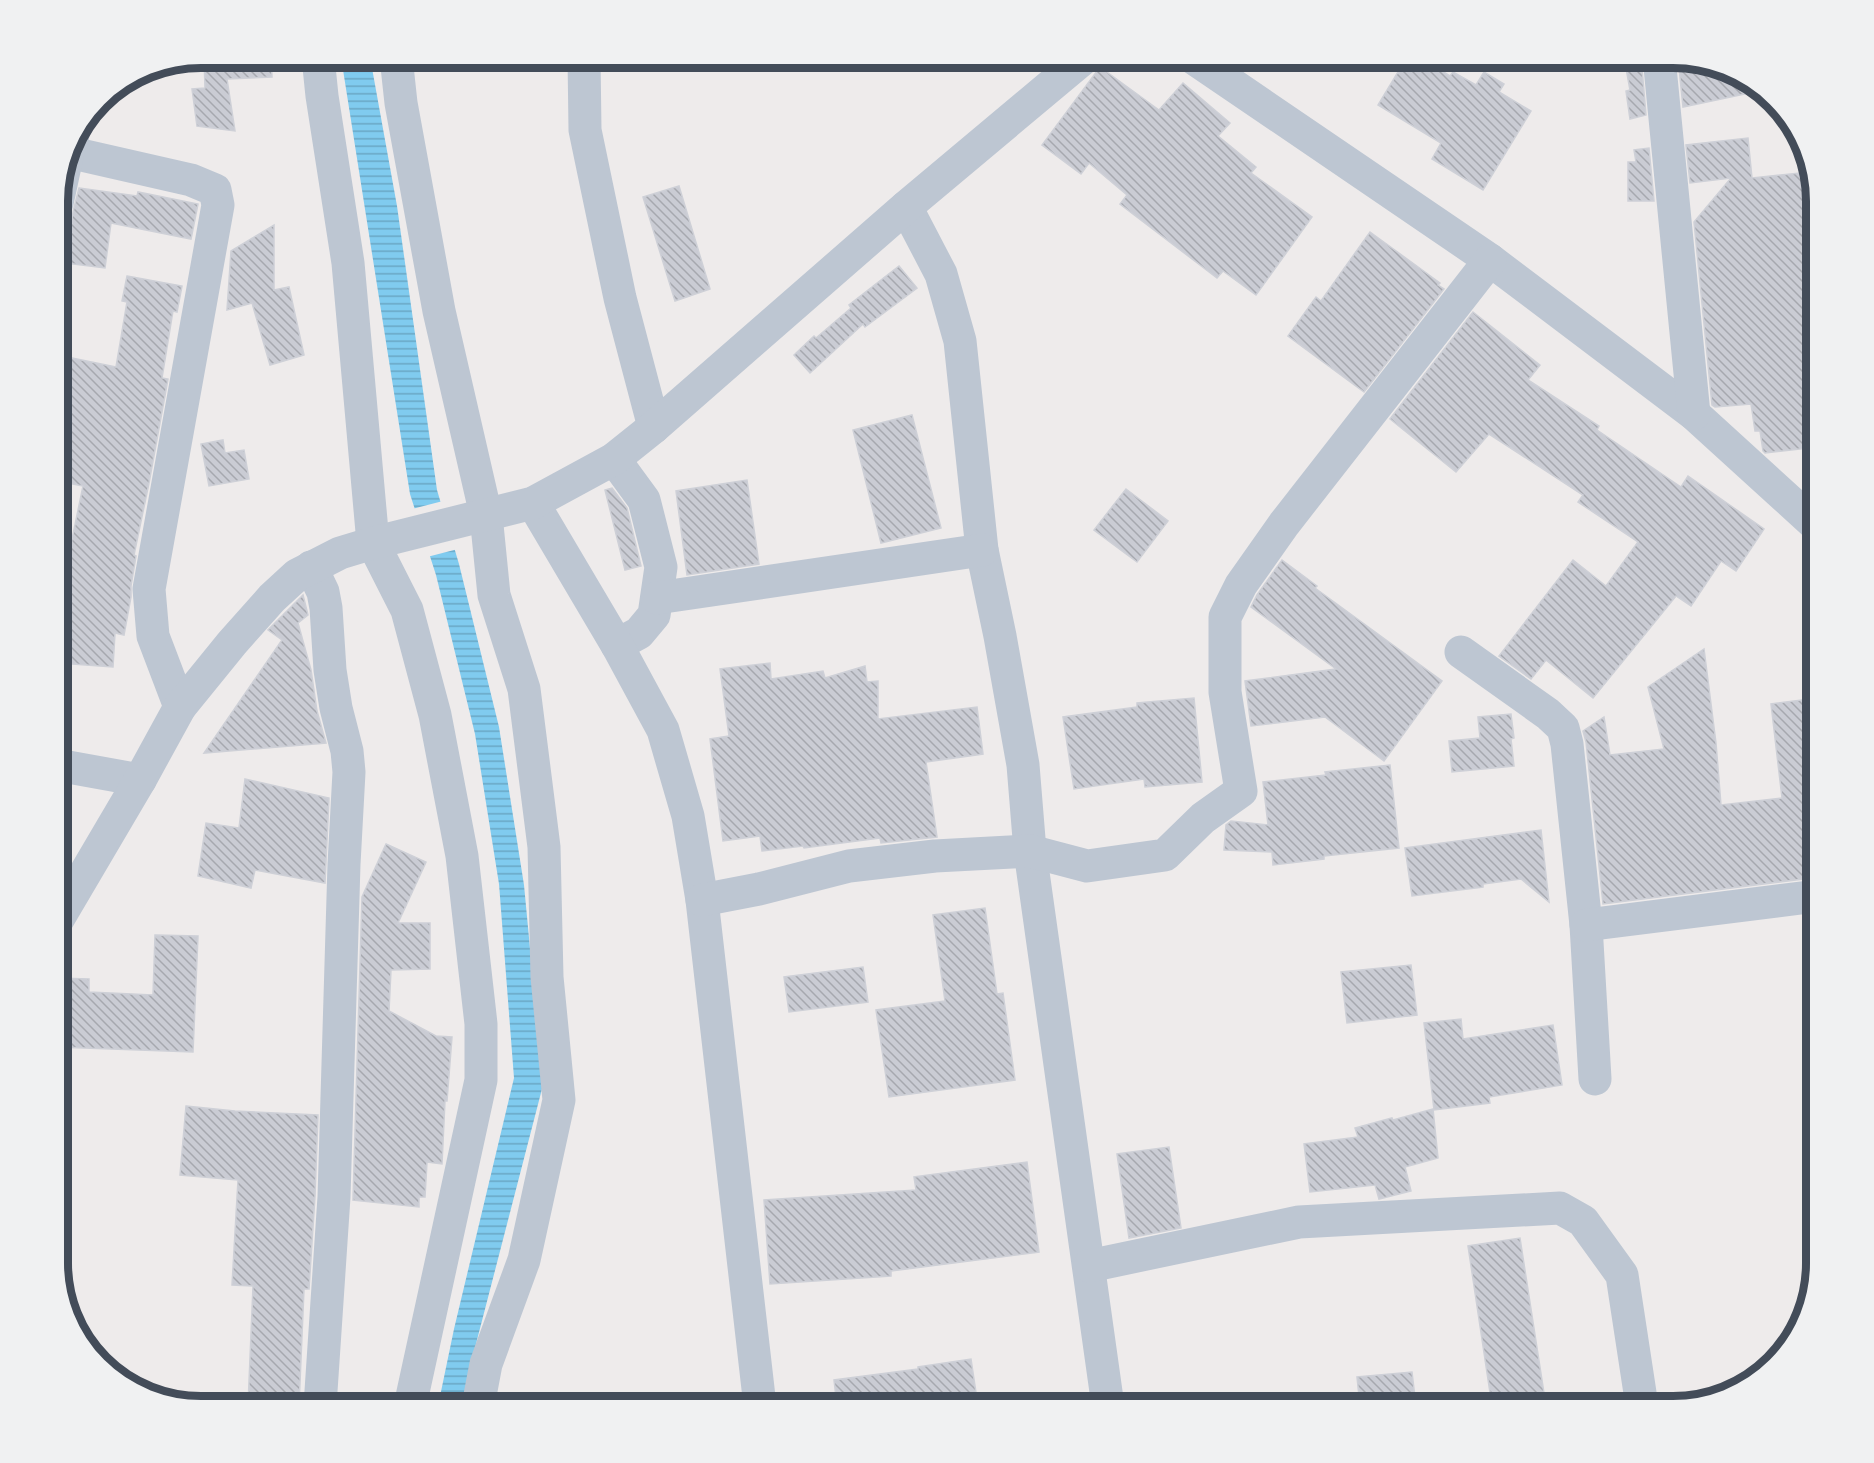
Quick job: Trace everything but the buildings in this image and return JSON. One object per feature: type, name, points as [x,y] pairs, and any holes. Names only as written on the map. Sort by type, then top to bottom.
[{"type":"street","points":[[319,68],[348,263],[373,543],[407,610],[435,715],[462,856],[481,1024],[482,1080],[412,1396]]},
{"type":"street","points":[[397,68],[401,103],[474,518],[494,595],[524,689],[544,847],[547,977],[559,1100],[524,1260],[486,1364],[480,1396]]},
{"type":"street","points":[[584,68],[585,130],[620,298],[654,427]]},
{"type":"street","points":[[68,902],[180,707],[272,597],[297,575],[340,553],[534,503],[614,459],[654,427],[906,207],[1072,68]]},
{"type":"street","points":[[1208,68],[1490,260],[1694,414],[1806,516]]},
{"type":"street","points":[[1660,68],[1694,414]]},
{"type":"street","points":[[76,154],[191,180],[215,190],[218,205],[149,589],[153,636],[180,707]]},
{"type":"street","points":[[906,207],[941,274],[960,341],[982,550],[1023,765],[1030,851],[1107,1396]]},
{"type":"street","points":[[702,900],[759,889],[849,866],[935,856],[1030,851],[1087,866],[1164,855],[1203,818],[1241,791],[1225,692],[1225,618],[1241,585],[1284,524],[1490,260]]},
{"type":"street","points":[[614,459],[644,500],[661,567],[654,615],[639,633],[617,645]]},
{"type":"street","points":[[534,503],[617,645],[663,730],[688,816],[702,900],[759,1396]]},
{"type":"street","points":[[657,598],[982,550]]},
{"type":"street","points":[[311,567],[323,592],[326,608],[330,670],[336,708],[347,751],[349,772],[334,1197],[321,1396]]},
{"type":"street","points":[[1461,652],[1548,714],[1563,728],[1567,744],[1586,925],[1595,1079]]},
{"type":"street","points":[[68,767],[140,780]]},
{"type":"street","points":[[1586,925],[1806,897]]},
{"type":"street","points":[[1089,1266],[1299,1222],[1560,1208],[1583,1221],[1622,1275],[1640,1396]]},
{"type":"water","points":[[343,68],[372,68],[397,206],[437,490],[459,564],[499,727],[524,885],[543,1085],[477,1340],[465,1396],[440,1396],[514,1078],[499,884],[475,734],[436,575],[410,494]]},
{"type":"pier","points":[[443,501],[458,549],[427,557],[412,509]]}]
